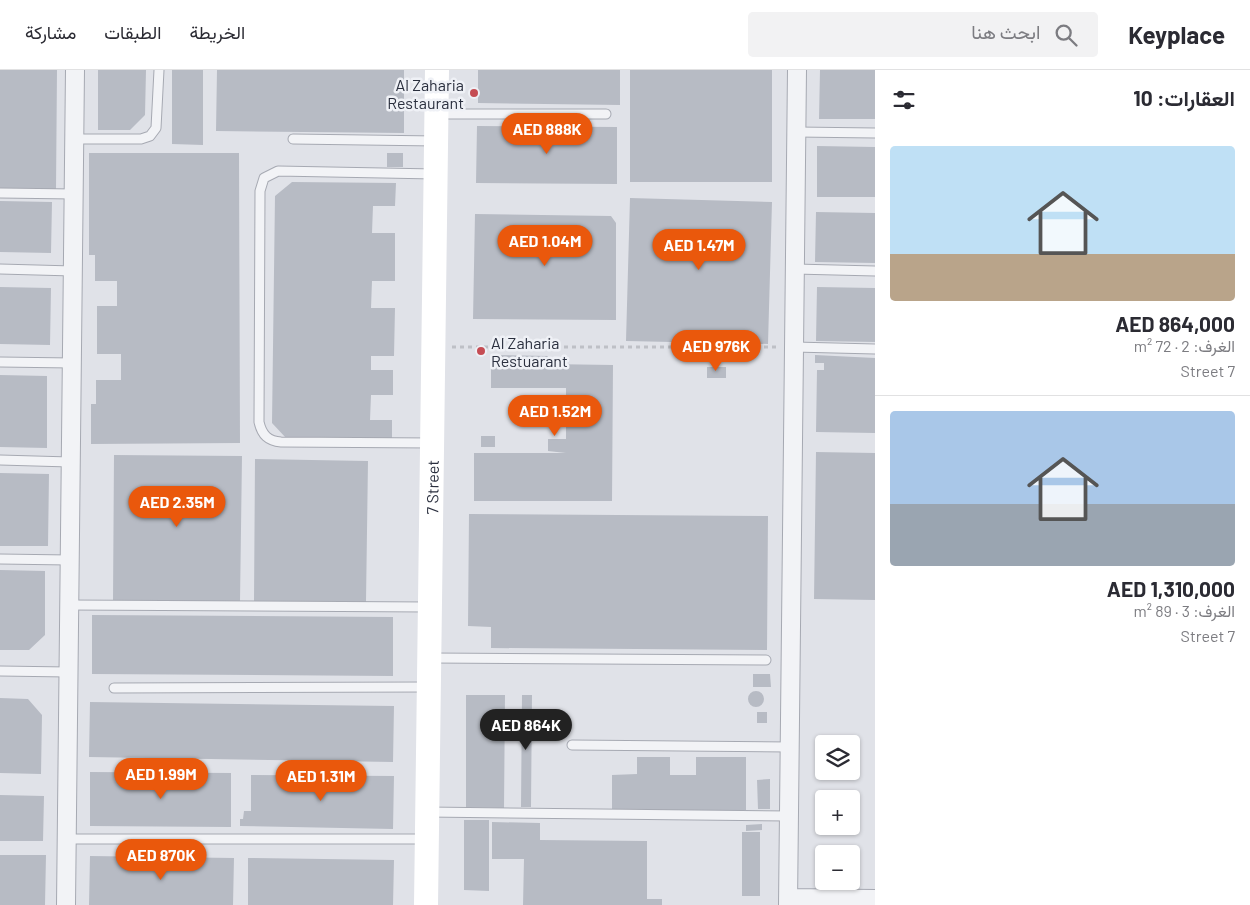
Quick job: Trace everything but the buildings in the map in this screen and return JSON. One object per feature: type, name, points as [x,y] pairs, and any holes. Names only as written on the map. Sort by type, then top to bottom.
[{"type":"street","points":[[66,905],[75,70]]},
{"type":"street","name":"7 Street","points":[[426,905],[436,70]]},
{"type":"street","points":[[797,70],[788,902],[875,899]]},
{"type":"lane","points":[[74,139],[141,139],[150,136],[156,128],[159,70]]},
{"type":"lane","points":[[436,114],[606,114]]},
{"type":"lane","points":[[797,132],[875,133]]},
{"type":"lane","points":[[293,139],[436,141]]},
{"type":"lane","points":[[432,443],[280,442],[271,440],[263,433],[259,422],[260,190],[264,178],[278,171],[435,174]]},
{"type":"lane","points":[[0,193],[74,194]]},
{"type":"lane","points":[[795,268],[875,271]]},
{"type":"lane","points":[[0,270],[73,271]]},
{"type":"lane","points":[[794,348],[875,348]]},
{"type":"lane","points":[[0,362],[72,363]]},
{"type":"lane","points":[[0,460],[70,462]]},
{"type":"lane","points":[[0,559],[69,560]]},
{"type":"lane","points":[[69,606],[430,607]]},
{"type":"lane","points":[[429,658],[766,660]]},
{"type":"lane","points":[[0,671],[68,672]]},
{"type":"lane","points":[[114,688],[428,687]]},
{"type":"lane","points":[[572,744],[790,747]]},
{"type":"lane","points":[[427,812],[789,816]]},
{"type":"lane","points":[[66,839],[426,839]]},
{"type":"path","points":[[433,347],[794,348]]},
{"type":"place","name":"Al Zaharia Restaurant","points":[[474,93]]},
{"type":"place","name":"Al Zaharia Restuarant","points":[[481,351]]}]
